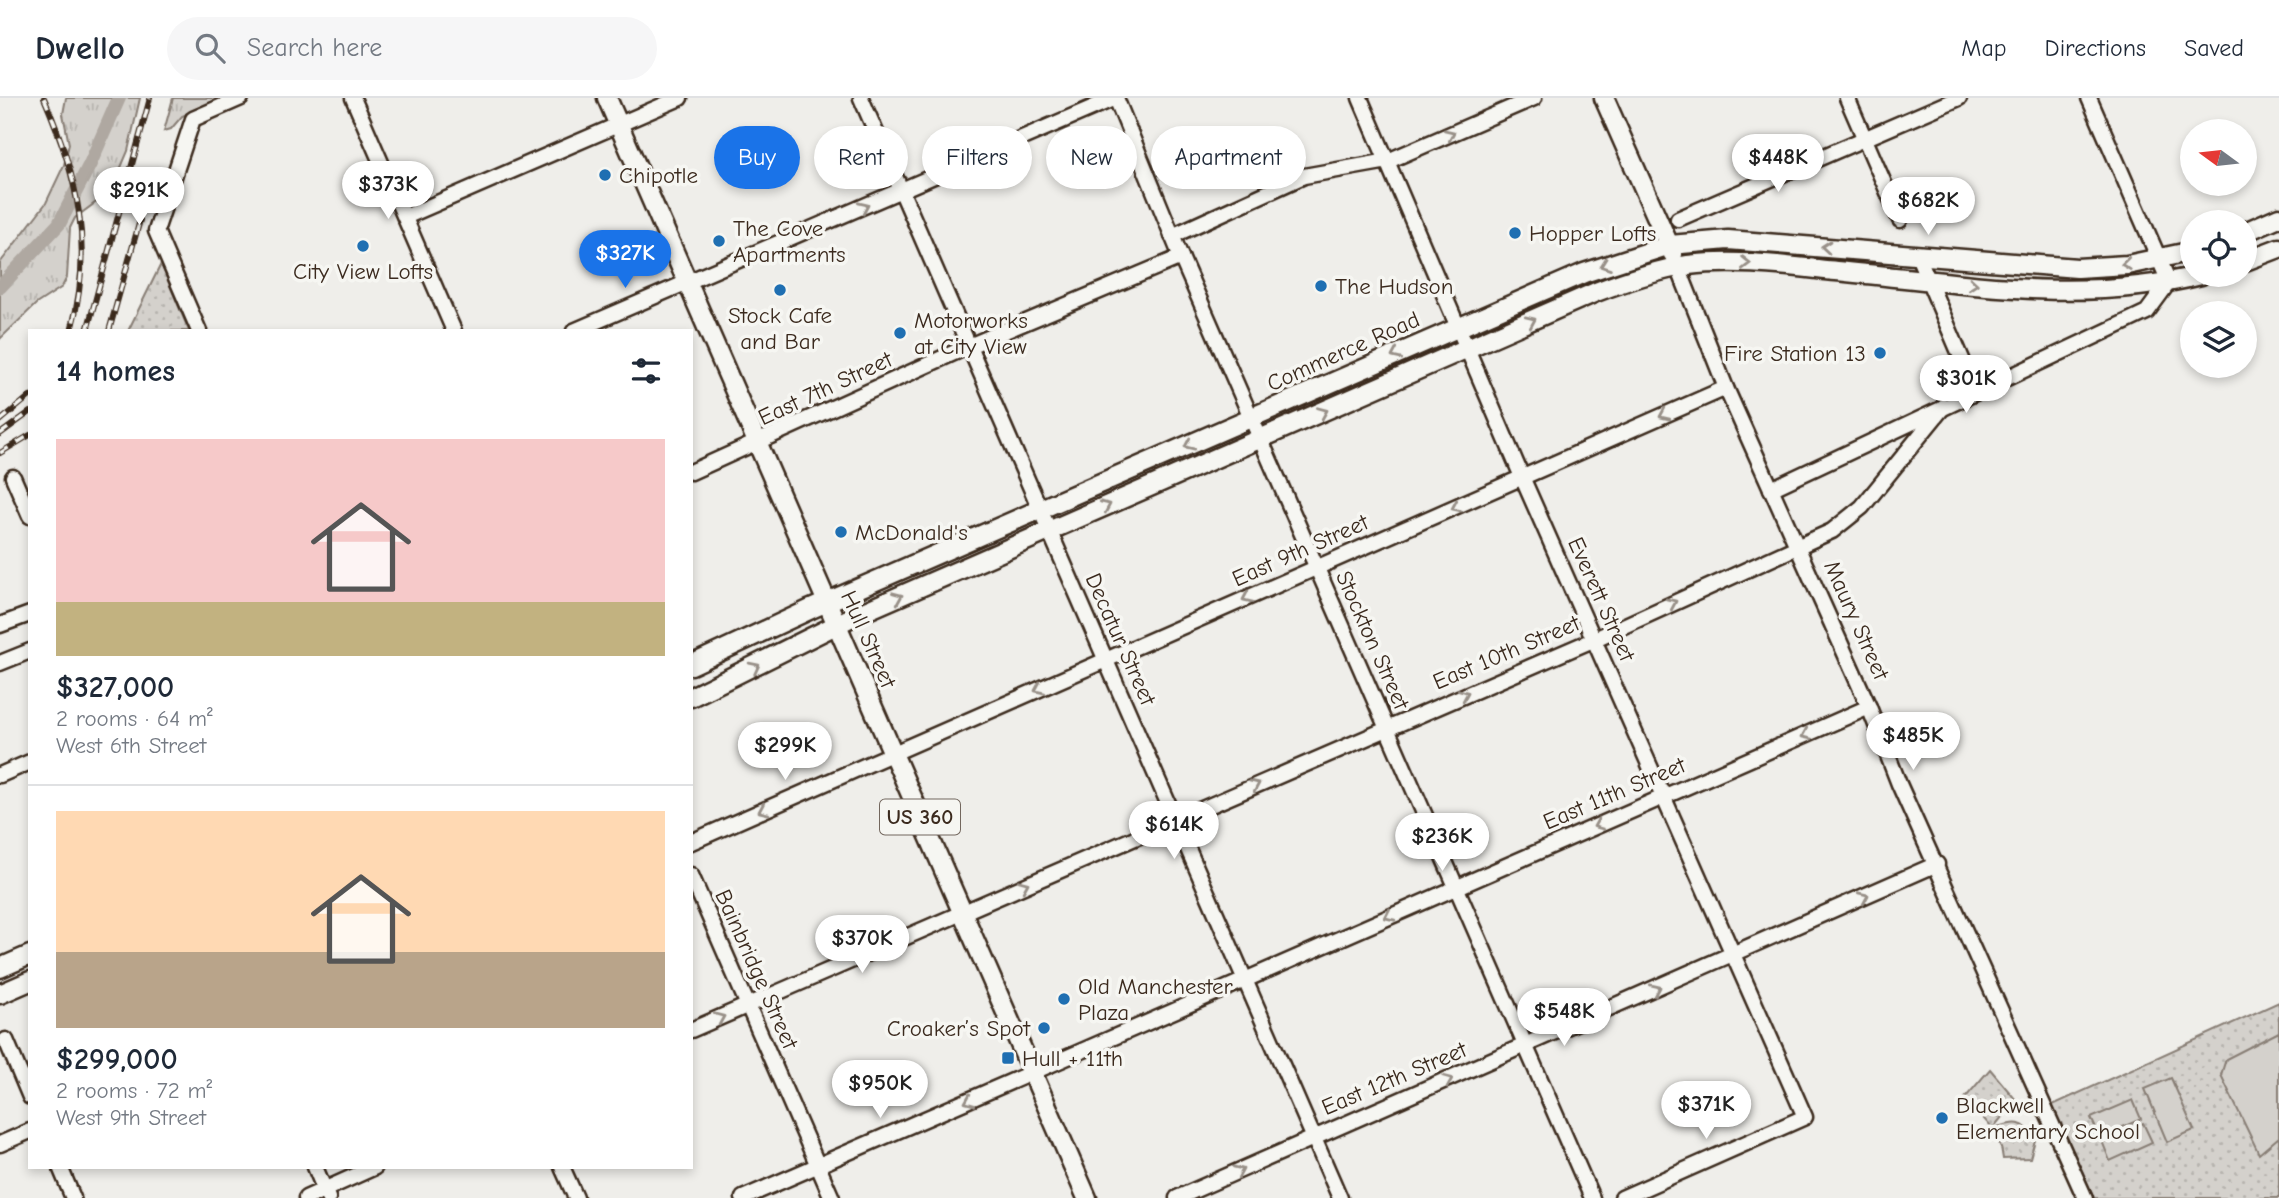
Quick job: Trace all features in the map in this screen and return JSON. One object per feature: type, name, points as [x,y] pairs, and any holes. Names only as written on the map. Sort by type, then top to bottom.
[{"type":"main road","name":"Hull Street","points":[[607,98],[1087,1198]]},
{"type":"main road","name":"Maury Street","points":[[1604,98],[1678,267]]},
{"type":"main road","points":[[2257,227],[2279,217]]},
{"type":"main road","name":"Commerce Road","points":[[693,665],[827,603],[1603,265],[1670,245],[1748,240],[2077,268],[2160,259],[2180,254]]},
{"type":"main road","points":[[2257,256],[2279,248]]},
{"type":"main road","name":"Commerce Road","points":[[693,696],[836,625],[1596,292],[1678,267],[1753,263],[2075,290],[2180,280]]},
{"type":"main road","points":[[0,968],[28,956]]},
{"type":"main road","points":[[0,994],[28,982]]},
{"type":"street","points":[[198,329],[156,231],[194,119],[241,98]]},
{"type":"street","points":[[353,98],[453,329]]},
{"type":"street","points":[[405,217],[680,98]]},
{"type":"street","name":"Decatur Street","points":[[861,98],[1340,1198]]},
{"type":"street","points":[[579,329],[1115,98]]},
{"type":"street","name":"Stockton Street","points":[[1115,98],[1181,257],[1592,1198]]},
{"type":"street","name":"Everett Street","points":[[1360,98],[1522,477],[1666,796],[1805,1117],[1622,1198]]},
{"type":"street","points":[[1172,236],[1304,176],[1388,161],[1534,98]]},
{"type":"street","points":[[1847,98],[1900,220]]},
{"type":"street","points":[[1678,219],[1959,98]]},
{"type":"street","points":[[1771,489],[2147,312],[2169,282],[2089,98]]},
{"type":"street","points":[[1918,256],[1976,392]]},
{"type":"street","name":"East 7th Street","points":[[693,471],[970,346],[1181,257]]},
{"type":"street","name":"Maury Street","points":[[1678,267],[1726,387],[1869,708],[1899,784],[2085,1198]]},
{"type":"street","name":"East 9th Street","points":[[693,841],[1726,387]]},
{"type":"street","name":"East 10th Street","points":[[693,1029],[1595,639],[1832,531],[1855,514],[1944,406]]},
{"type":"street","points":[[13,477],[28,511]]},
{"type":"street","points":[[0,625],[28,615]]},
{"type":"street","points":[[0,663],[28,652]]},
{"type":"street","name":"East 11th Street","points":[[743,1198],[1247,982],[1455,886],[1869,708]]},
{"type":"street","points":[[0,775],[28,763]]},
{"type":"street","name":"East 12th Street","points":[[1177,1198],[1937,864]]},
{"type":"street","name":"Bainbridge Street","points":[[693,880],[832,1198]]},
{"type":"street","points":[[6,1040],[28,1092]]},
{"type":"street","points":[[0,1143],[28,1131]]},
{"type":"street","points":[[61,1169],[73,1198]]},
{"type":"street","points":[[316,1169],[326,1194]]},
{"type":"street","points":[[306,1198],[326,1194],[371,1169]]},
{"type":"street","points":[[563,1169],[576,1198]]},
{"type":"green space","points":[[66,98],[140,98],[128,151],[111,191],[75,218],[70,228],[67,277],[62,287],[36,304],[0,339],[0,263],[46,203],[64,165],[69,144],[63,114]]},
{"type":"green space","points":[[173,98],[226,98],[182,116],[171,129],[164,131]]},
{"type":"green space","points":[[161,264],[188,329],[129,329]]},
{"type":"green space","points":[[2279,1002],[2279,1198],[2085,1198],[2046,1108]]},
{"type":"green space","points":[[2279,1032],[2279,1137],[2259,1154],[2221,1075],[2226,1059]]},
{"type":"green space","points":[[1990,1069],[2016,1100],[1993,1128],[2013,1123],[2027,1128],[2035,1140],[2030,1158],[2003,1159],[1999,1141],[1989,1125],[1976,1112],[1960,1104]]},
{"type":"green space","points":[[2171,1078],[2194,1130],[2167,1142],[2145,1089]]},
{"type":"green space","points":[[2133,1100],[2141,1119],[2100,1137],[2091,1118]]},
{"type":"green space","points":[[2143,1123],[2152,1142],[2110,1161],[2102,1141]]},
{"type":"waterway","points":[[0,287],[59,224],[90,164],[119,98]]},
{"type":"railway","points":[[44,98],[66,156],[79,212],[81,270],[71,329]]},
{"type":"railway","points":[[88,329],[150,98]]},
{"type":"railway","points":[[110,329],[140,220]]},
{"type":"railway","points":[[0,421],[28,398]]},
{"type":"railway","points":[[0,434],[28,413]]},
{"type":"railway","points":[[0,453],[28,436]]},
{"type":"place","name":"Chipotle","points":[[605,175]]},
{"type":"place","name":"Hopper Lofts","points":[[1515,233]]},
{"type":"place","name":"The Cove Apartments","points":[[719,241]]},
{"type":"place","name":"City View Lofts","points":[[363,246]]},
{"type":"place","name":"The Hudson","points":[[1321,286]]},
{"type":"place","name":"Stock Cafe and Bar","points":[[780,290]]},
{"type":"place","name":"Motorworks at City View","points":[[900,333]]},
{"type":"place","name":"Fire Station 13","points":[[1880,353]]},
{"type":"place","name":"McDonald's","points":[[841,532]]},
{"type":"place","name":"Old Manchester Plaza","points":[[1064,999]]},
{"type":"place","name":"Croaker’s Spot","points":[[1044,1028]]},
{"type":"place","name":"Hull + 11th","points":[[1008,1058]]},
{"type":"place","name":"Blackwell Elementary School","points":[[1942,1118]]}]
